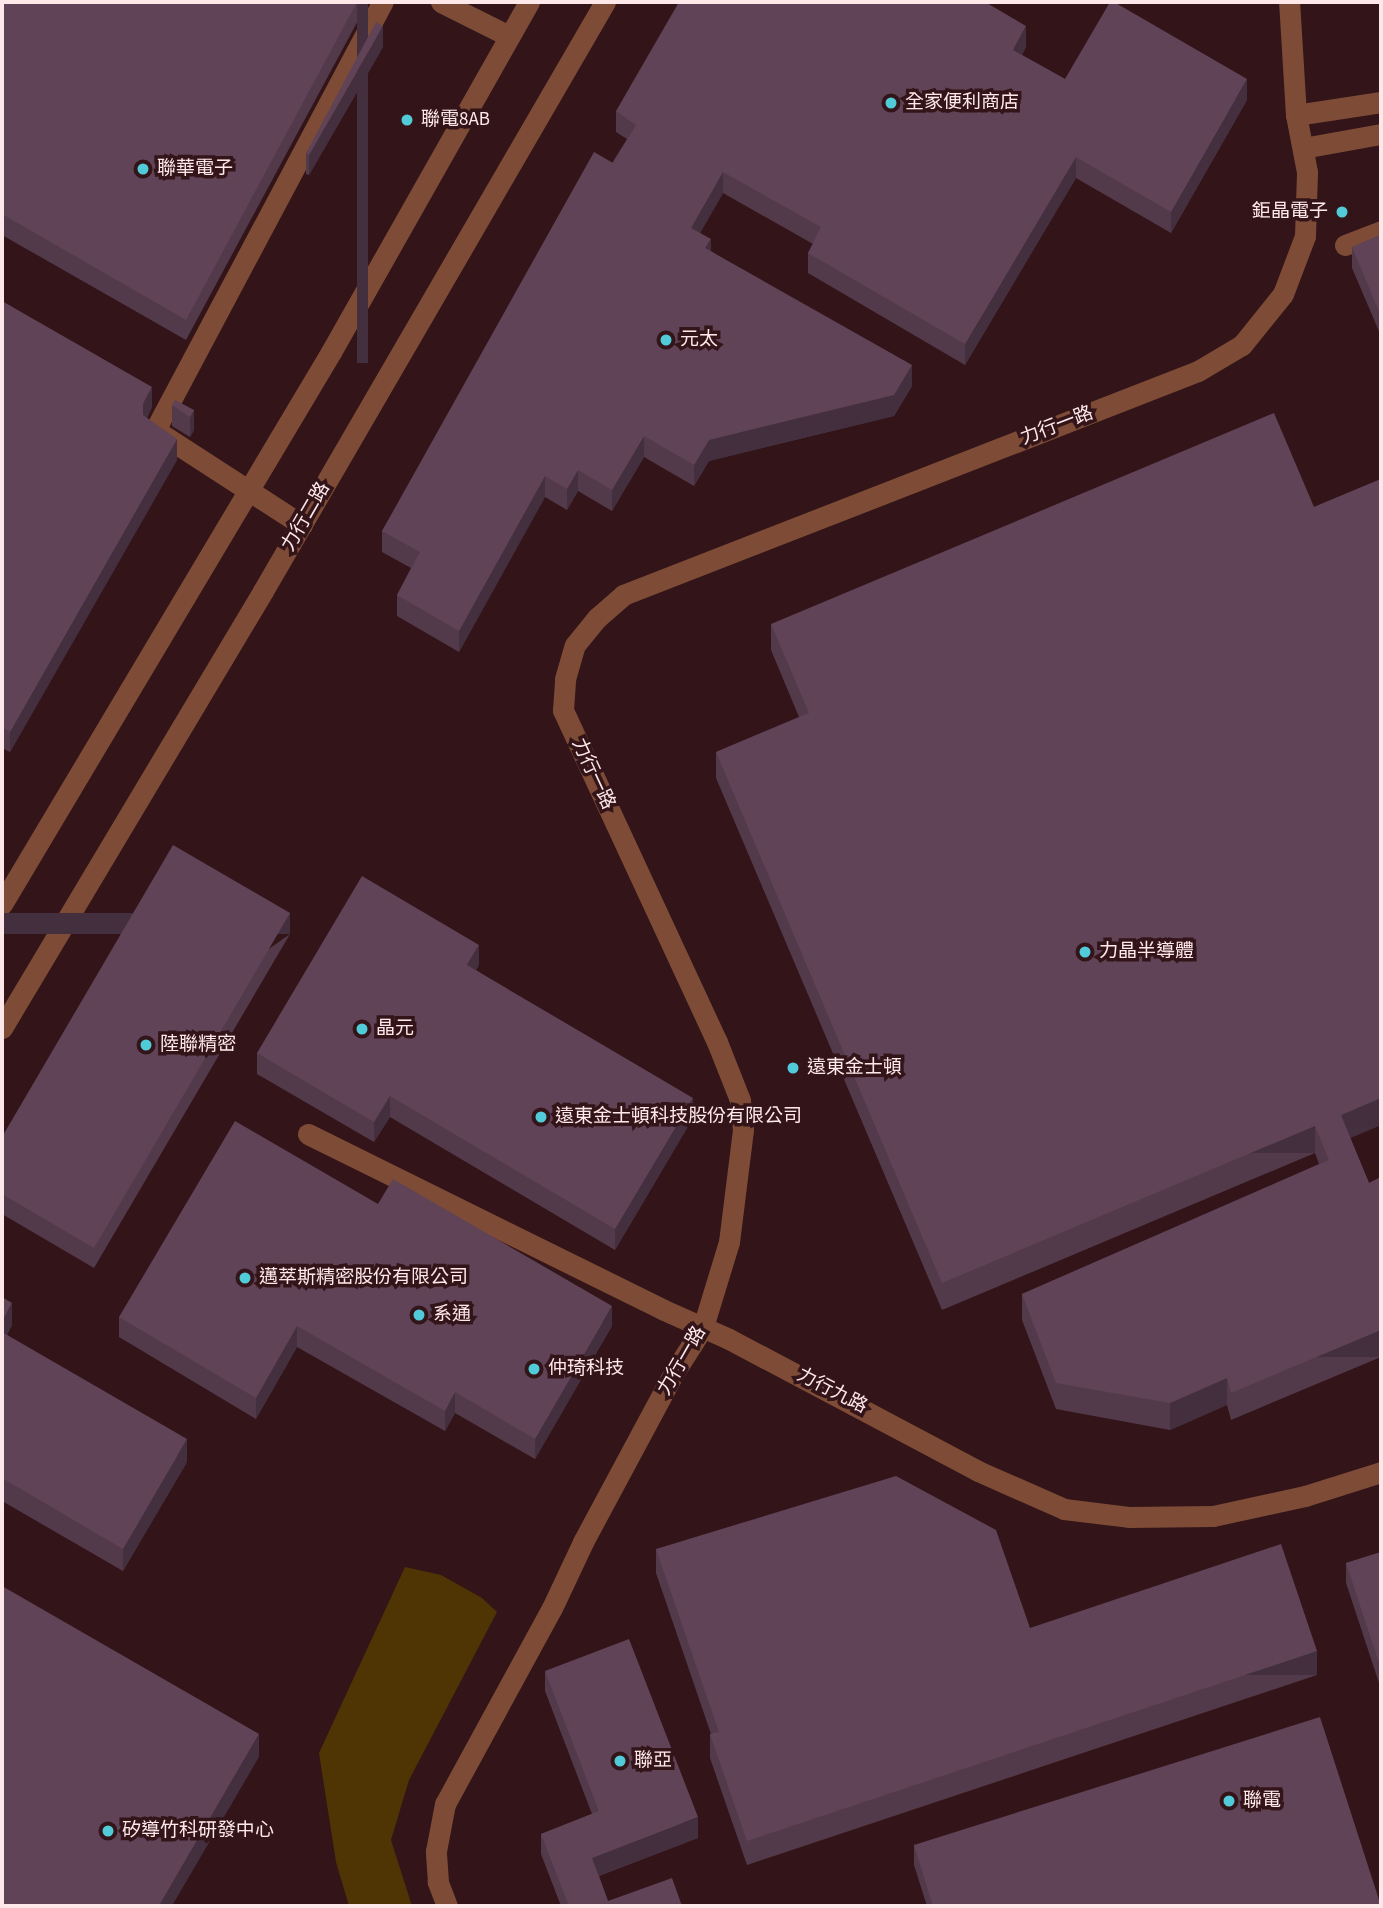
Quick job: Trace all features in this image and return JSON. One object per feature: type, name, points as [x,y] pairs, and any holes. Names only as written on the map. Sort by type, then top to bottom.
[{"type":"street","points":[[302,524],[155,430],[383,2]]},
{"type":"street","points":[[441,2],[509,36]]},
{"type":"street","points":[[2,904],[331,352],[529,2]]},
{"type":"street","name":"力行二路","points":[[2,1028],[302,524],[605,2]]},
{"type":"street","name":"力行一路","points":[[447,1906],[438,1882],[436,1851],[445,1804],[552,1608],[583,1542],[673,1374],[704,1327],[729,1242],[743,1130],[740,1100],[717,1042],[564,710],[565,679],[575,645],[597,618],[623,595],[1198,372],[1242,345],[1283,294],[1305,236],[1307,172],[1296,115],[1289,2]]},
{"type":"street","points":[[1296,115],[1381,102]]},
{"type":"street","points":[[1303,148],[1381,134]]},
{"type":"street","points":[[1345,245],[1381,231]]},
{"type":"street","name":"力行九路","points":[[308,1134],[881,1416],[978,1471],[1064,1509],[1129,1517],[1213,1516],[1304,1496],[1381,1472]]},
{"type":"shaded area","points":[[405,1567],[441,1575],[482,1598],[497,1612],[409,1780],[391,1840],[412,1906],[349,1906],[336,1862],[319,1753]]},
{"type":"building","name":"聯華電子","points":[[2,2],[357,2],[186,320],[2,214]]},
{"type":"building","name":"元太","points":[[679,2],[985,2],[1026,26],[1013,50],[1065,79],[1110,2],[1114,2],[1247,79],[1171,212],[1076,157],[965,344],[808,253],[821,227],[723,172],[691,228],[711,239],[705,248],[912,365],[894,395],[709,440],[694,465],[644,436],[612,490],[578,470],[567,489],[545,476],[459,631],[397,595],[420,552],[382,531],[594,152],[613,163],[636,125],[616,111]]},
{"type":"building","points":[[376,22],[383,26],[309,155],[306,153]]},
{"type":"building","points":[[1381,235],[1381,316],[1352,247]]},
{"type":"building","points":[[2,301],[152,387],[143,404],[143,415],[177,439],[10,732],[2,727]]},
{"type":"building","points":[[175,400],[194,410],[190,417],[172,405]]},
{"type":"building","name":"力晶半導體","points":[[1274,413],[1314,507],[1381,479],[1381,1098],[1341,1115],[1369,1183],[1381,1177],[1381,1330],[1231,1393],[1227,1378],[1170,1403],[1056,1383],[1022,1294],[1329,1160],[1315,1126],[942,1283],[716,752],[809,713],[771,624]]},
{"type":"building","name":"陸聯精密","points":[[173,845],[290,913],[94,1248],[2,1194],[2,1137]]},
{"type":"building","points":[[362,876],[479,945],[467,965],[693,1098],[615,1229],[390,1096],[374,1122],[257,1053]]},
{"type":"building","points":[[235,1121],[378,1204],[393,1179],[612,1306],[535,1439],[455,1392],[445,1411],[297,1326],[256,1398],[119,1317]]},
{"type":"building","points":[[2,1297],[12,1303],[2,1321]]},
{"type":"building","points":[[2,1332],[187,1439],[123,1549],[2,1478]]},
{"type":"building","points":[[896,1476],[996,1530],[1030,1628],[1281,1544],[1317,1651],[747,1841],[710,1734],[719,1732],[656,1549]]},
{"type":"building","points":[[1381,1552],[1381,1669],[1346,1563]]},
{"type":"building","name":"矽導竹科研發中心","points":[[2,1586],[259,1734],[159,1906],[2,1906]]},
{"type":"building","name":"聯亞","points":[[629,1639],[698,1817],[592,1858],[608,1901],[672,1878],[682,1906],[569,1906],[541,1834],[599,1811],[545,1671]]},
{"type":"building","name":"聯電","points":[[1320,1717],[1381,1906],[933,1906],[914,1845]]},
{"type":"place","name":"全家便利商店","points":[[891,103]]},
{"type":"place","name":"聯電8AB","points":[[407,120]]},
{"type":"place","name":"聯華電子","points":[[143,169]]},
{"type":"place","name":"鉅晶電子","points":[[1342,212]]},
{"type":"place","name":"元太","points":[[666,340]]},
{"type":"place","name":"力晶半導體","points":[[1085,952]]},
{"type":"place","name":"晶元","points":[[362,1029]]},
{"type":"place","name":"陸聯精密","points":[[146,1045]]},
{"type":"place","name":"遠東金士頓","points":[[793,1068]]},
{"type":"place","name":"遠東金士頓科技股份有限公司","points":[[541,1117]]},
{"type":"place","name":"邁萃斯精密股份有限公司","points":[[245,1278]]},
{"type":"place","name":"系通","points":[[419,1315]]},
{"type":"place","name":"仲琦科技","points":[[534,1369]]},
{"type":"place","name":"聯亞","points":[[620,1761]]},
{"type":"place","name":"聯電","points":[[1229,1801]]},
{"type":"place","name":"矽導竹科研發中心","points":[[108,1831]]}]
